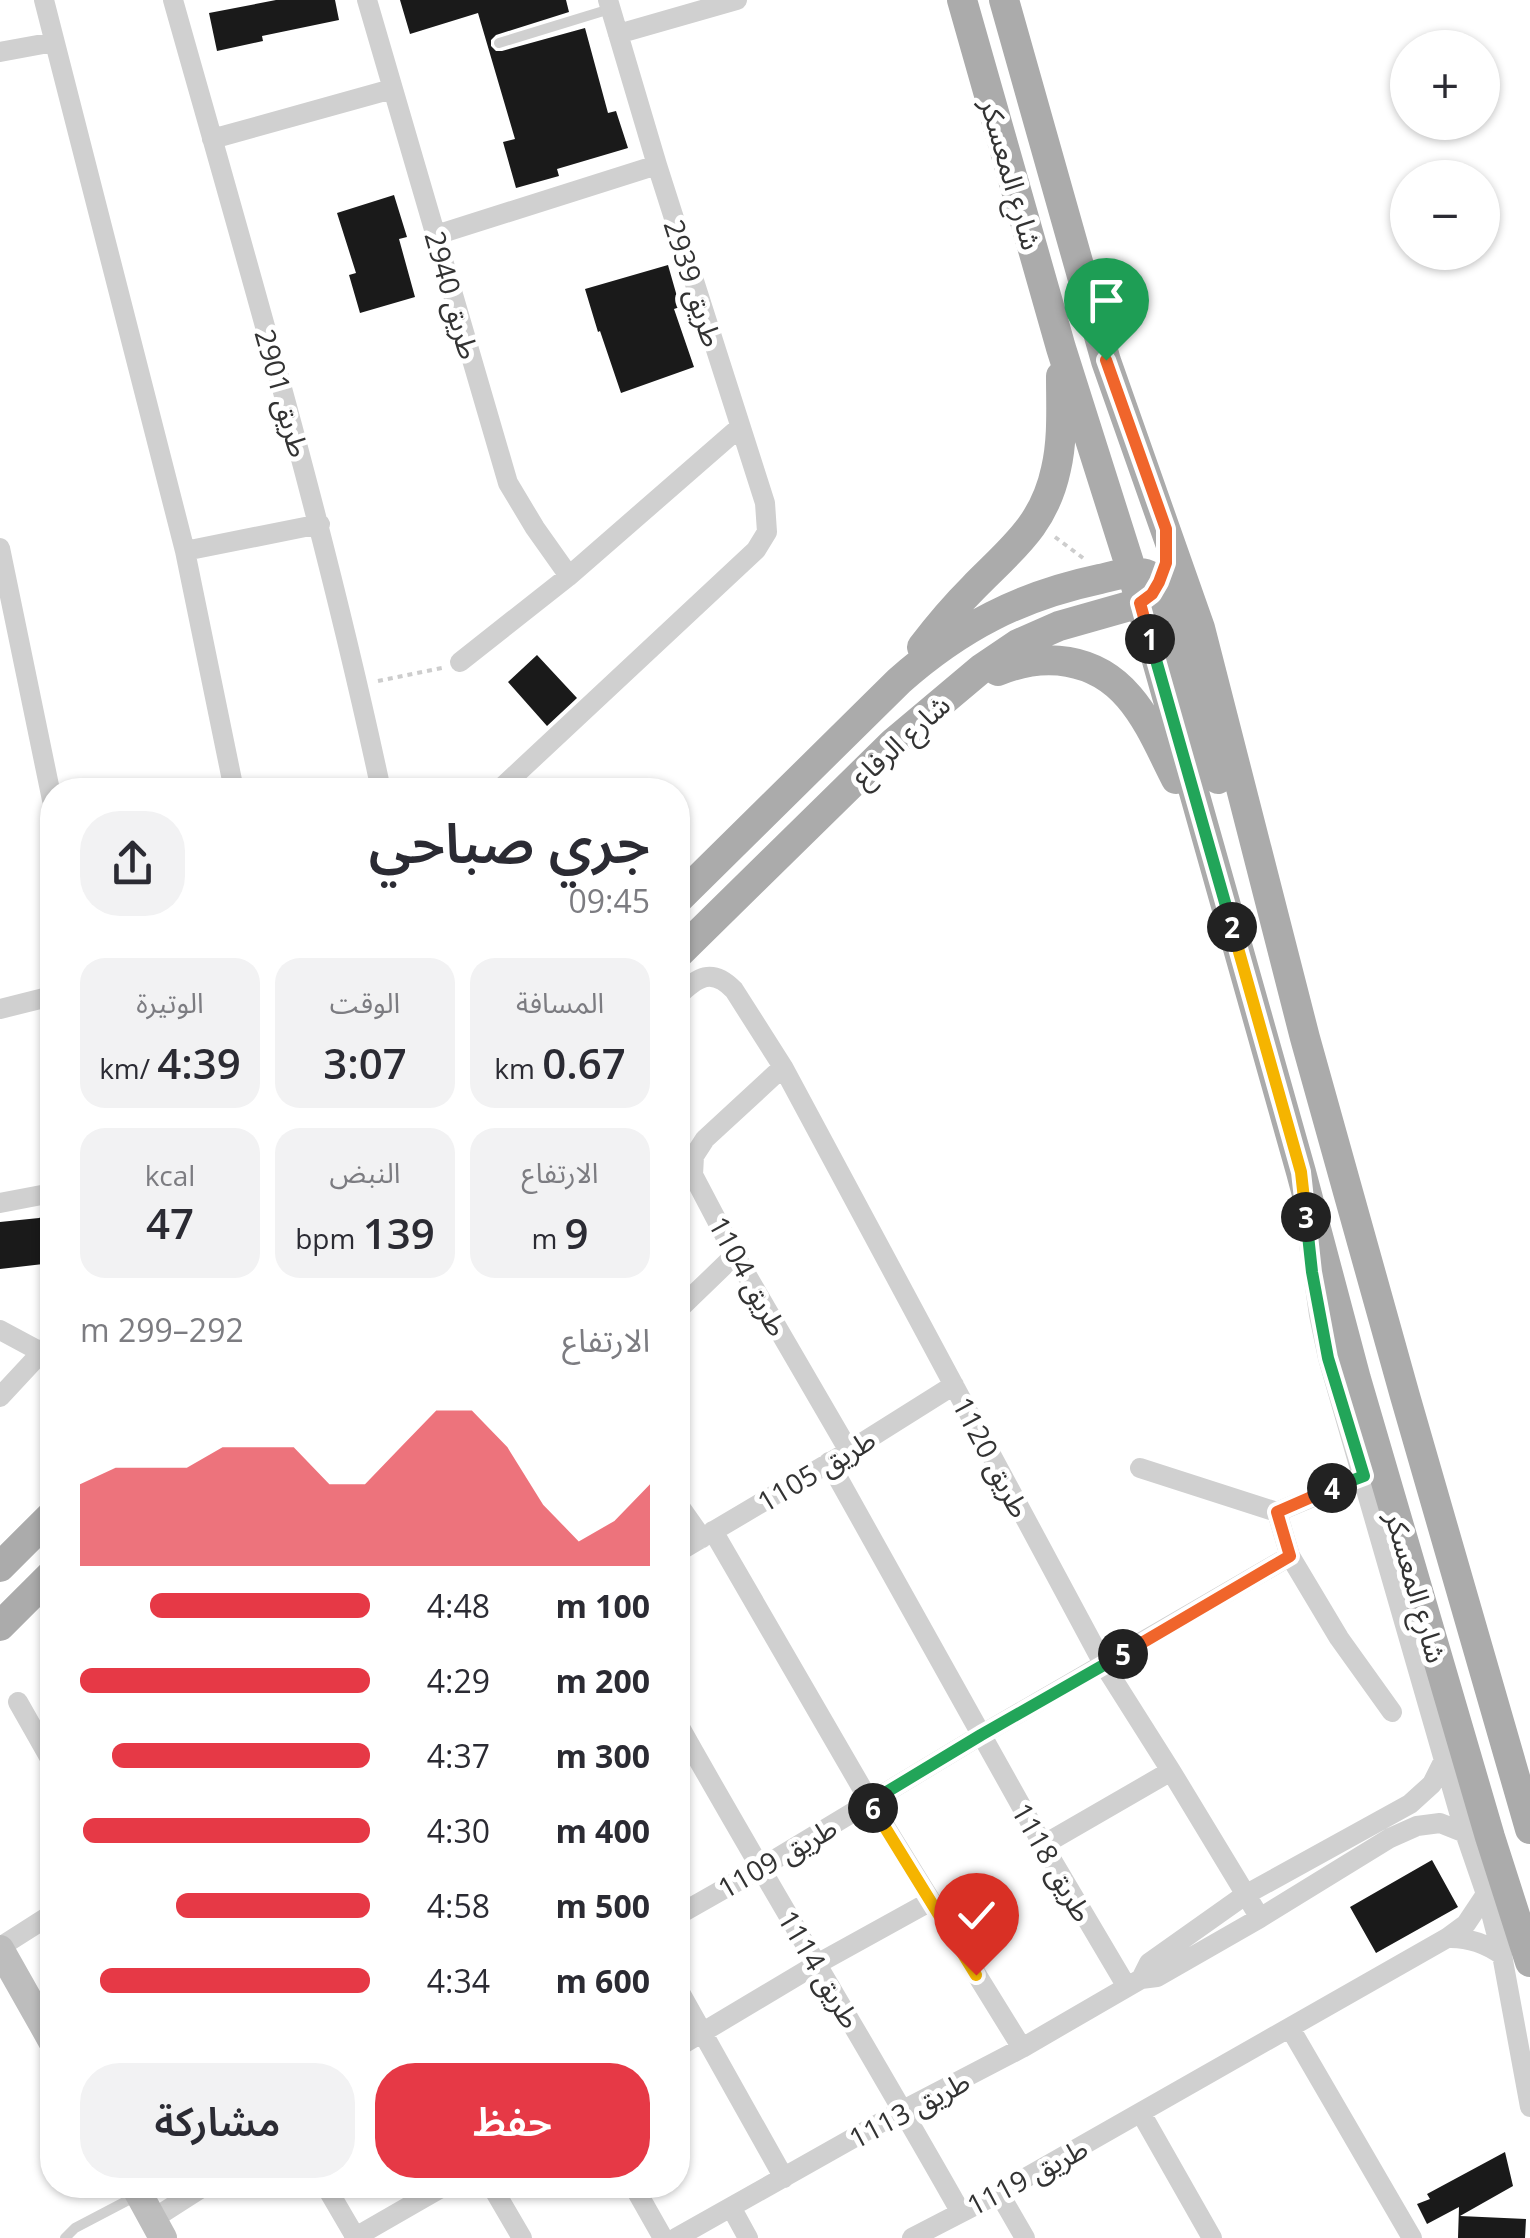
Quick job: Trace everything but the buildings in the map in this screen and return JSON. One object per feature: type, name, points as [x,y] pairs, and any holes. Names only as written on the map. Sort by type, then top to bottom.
[{"type":"main road","name":"شارع المعسكر","points":[[962,0],[1061,348],[1143,586],[1203,827],[1356,1378],[1485,1818],[1516,1958]]},
{"type":"main road","name":"شارع المعسكر","points":[[1004,0],[1106,360],[1200,628],[1306,1038],[1530,1830]]},
{"type":"main road","points":[[899,681],[952,610],[1024,538],[1044,505],[1060,450],[1061,348]]},
{"type":"main road","points":[[1166,529],[1166,563],[1143,586],[1178,636],[1280,997],[1306,1038]]},
{"type":"main road","name":"شارع الرفاع","points":[[690,887],[899,681],[957,635],[989,616],[1058,589],[1143,586]]},
{"type":"main road","name":"شارع الرفاع","points":[[690,942],[893,744],[980,669],[1018,644],[1143,586]]},
{"type":"main road","points":[[947,698],[1022,662],[1051,659],[1094,670],[1118,686],[1138,708],[1203,827]]},
{"type":"main road","points":[[0,1567],[40,1527]]},
{"type":"main road","points":[[0,1626],[40,1586]]},
{"type":"street","points":[[44,0],[186,551],[232,778]]},
{"type":"street","name":"طريق 2901","points":[[173,0],[320,524],[378,778]]},
{"type":"street","name":"طريق 2940","points":[[367,0],[508,483],[568,576]]},
{"type":"street","points":[[618,34],[737,0]]},
{"type":"street","name":"طريق 2939","points":[[511,778],[756,550],[767,532],[765,503],[609,5]]},
{"type":"street","points":[[0,52],[54,42]]},
{"type":"street","points":[[212,138],[392,89]]},
{"type":"street","points":[[436,236],[657,165]]},
{"type":"street","points":[[460,662],[568,576],[740,427]]},
{"type":"street","points":[[186,551],[320,524]]},
{"type":"street","points":[[0,548],[7,613],[47,778]]},
{"type":"street","name":"طريق 1120","points":[[690,986],[700,978],[725,980],[783,1067],[1104,1665],[1260,1918]]},
{"type":"street","points":[[0,1008],[40,999]]},
{"type":"street","name":"طريق 1104","points":[[783,1067],[704,1139],[694,1156],[693,1175],[849,1451]]},
{"type":"street","points":[[1301,1172],[1312,1272],[1328,1358],[1465,1833],[1486,1894],[1516,1958],[1530,2107]]},
{"type":"street","points":[[0,1203],[40,1195]]},
{"type":"street","points":[[690,1298],[735,1254]]},
{"type":"street","points":[[0,1330],[40,1344]]},
{"type":"street","points":[[0,1397],[40,1354]]},
{"type":"street","name":"طريق 1105","points":[[690,1545],[954,1385]]},
{"type":"street","name":"طريق 1118","points":[[829,1462],[1043,1845],[1134,1983]]},
{"type":"street","points":[[1140,1468],[1277,1512],[1364,1476]]},
{"type":"street","points":[[1277,1512],[1290,1556],[1339,1638],[1392,1712]]},
{"type":"street","points":[[690,1516],[708,1535],[1022,2048]]},
{"type":"street","name":"طريق 1109","points":[[690,1908],[1290,1556]]},
{"type":"street","points":[[18,1702],[40,1726]]},
{"type":"street","name":"طريق 1114","points":[[690,1745],[903,2110]]},
{"type":"street","name":"طريق 1113","points":[[1134,1983],[1149,1962],[1246,1895],[1410,1804],[1432,1784],[1445,1758]]},
{"type":"street","points":[[1043,1845],[1171,1770]]},
{"type":"street","name":"طريق 1113","points":[[676,2238],[1134,1983],[1157,1977],[1390,1838],[1417,1826],[1440,1823],[1465,1833]]},
{"type":"street","name":"طريق 1119","points":[[912,2238],[999,2193],[1448,1938],[1474,1915],[1486,1894]]},
{"type":"street","points":[[690,2040],[931,1901]]},
{"type":"street","points":[[40,1922],[0,1948],[40,2020]]},
{"type":"street","points":[[1448,1938],[1471,1939],[1516,1958]]},
{"type":"street","points":[[690,2010],[784,2178]]},
{"type":"street","points":[[1290,2028],[1412,2238]]},
{"type":"street","points":[[903,2110],[960,2212]]},
{"type":"street","points":[[1141,2112],[1212,2238]]},
{"type":"street","points":[[999,2193],[1025,2238]]},
{"type":"street","points":[[147,2209],[174,2198]]},
{"type":"street","points":[[332,2198],[355,2238],[424,2198]]},
{"type":"street","points":[[499,2198],[522,2238]]},
{"type":"street","points":[[641,2198],[662,2238]]},
{"type":"street","points":[[731,2208],[748,2238]]},
{"type":"lane","points":[[498,42],[609,5]]},
{"type":"lane","points":[[65,2238],[75,2228],[147,2209]]},
{"type":"path","points":[[358,685],[460,662]]},
{"type":"route","points":[[976,1975],[870,1802],[1290,1556],[1277,1512],[1364,1476],[1319,1315],[1301,1172],[1140,603],[1152,594],[1166,563],[1166,529],[1106,360]]}]
